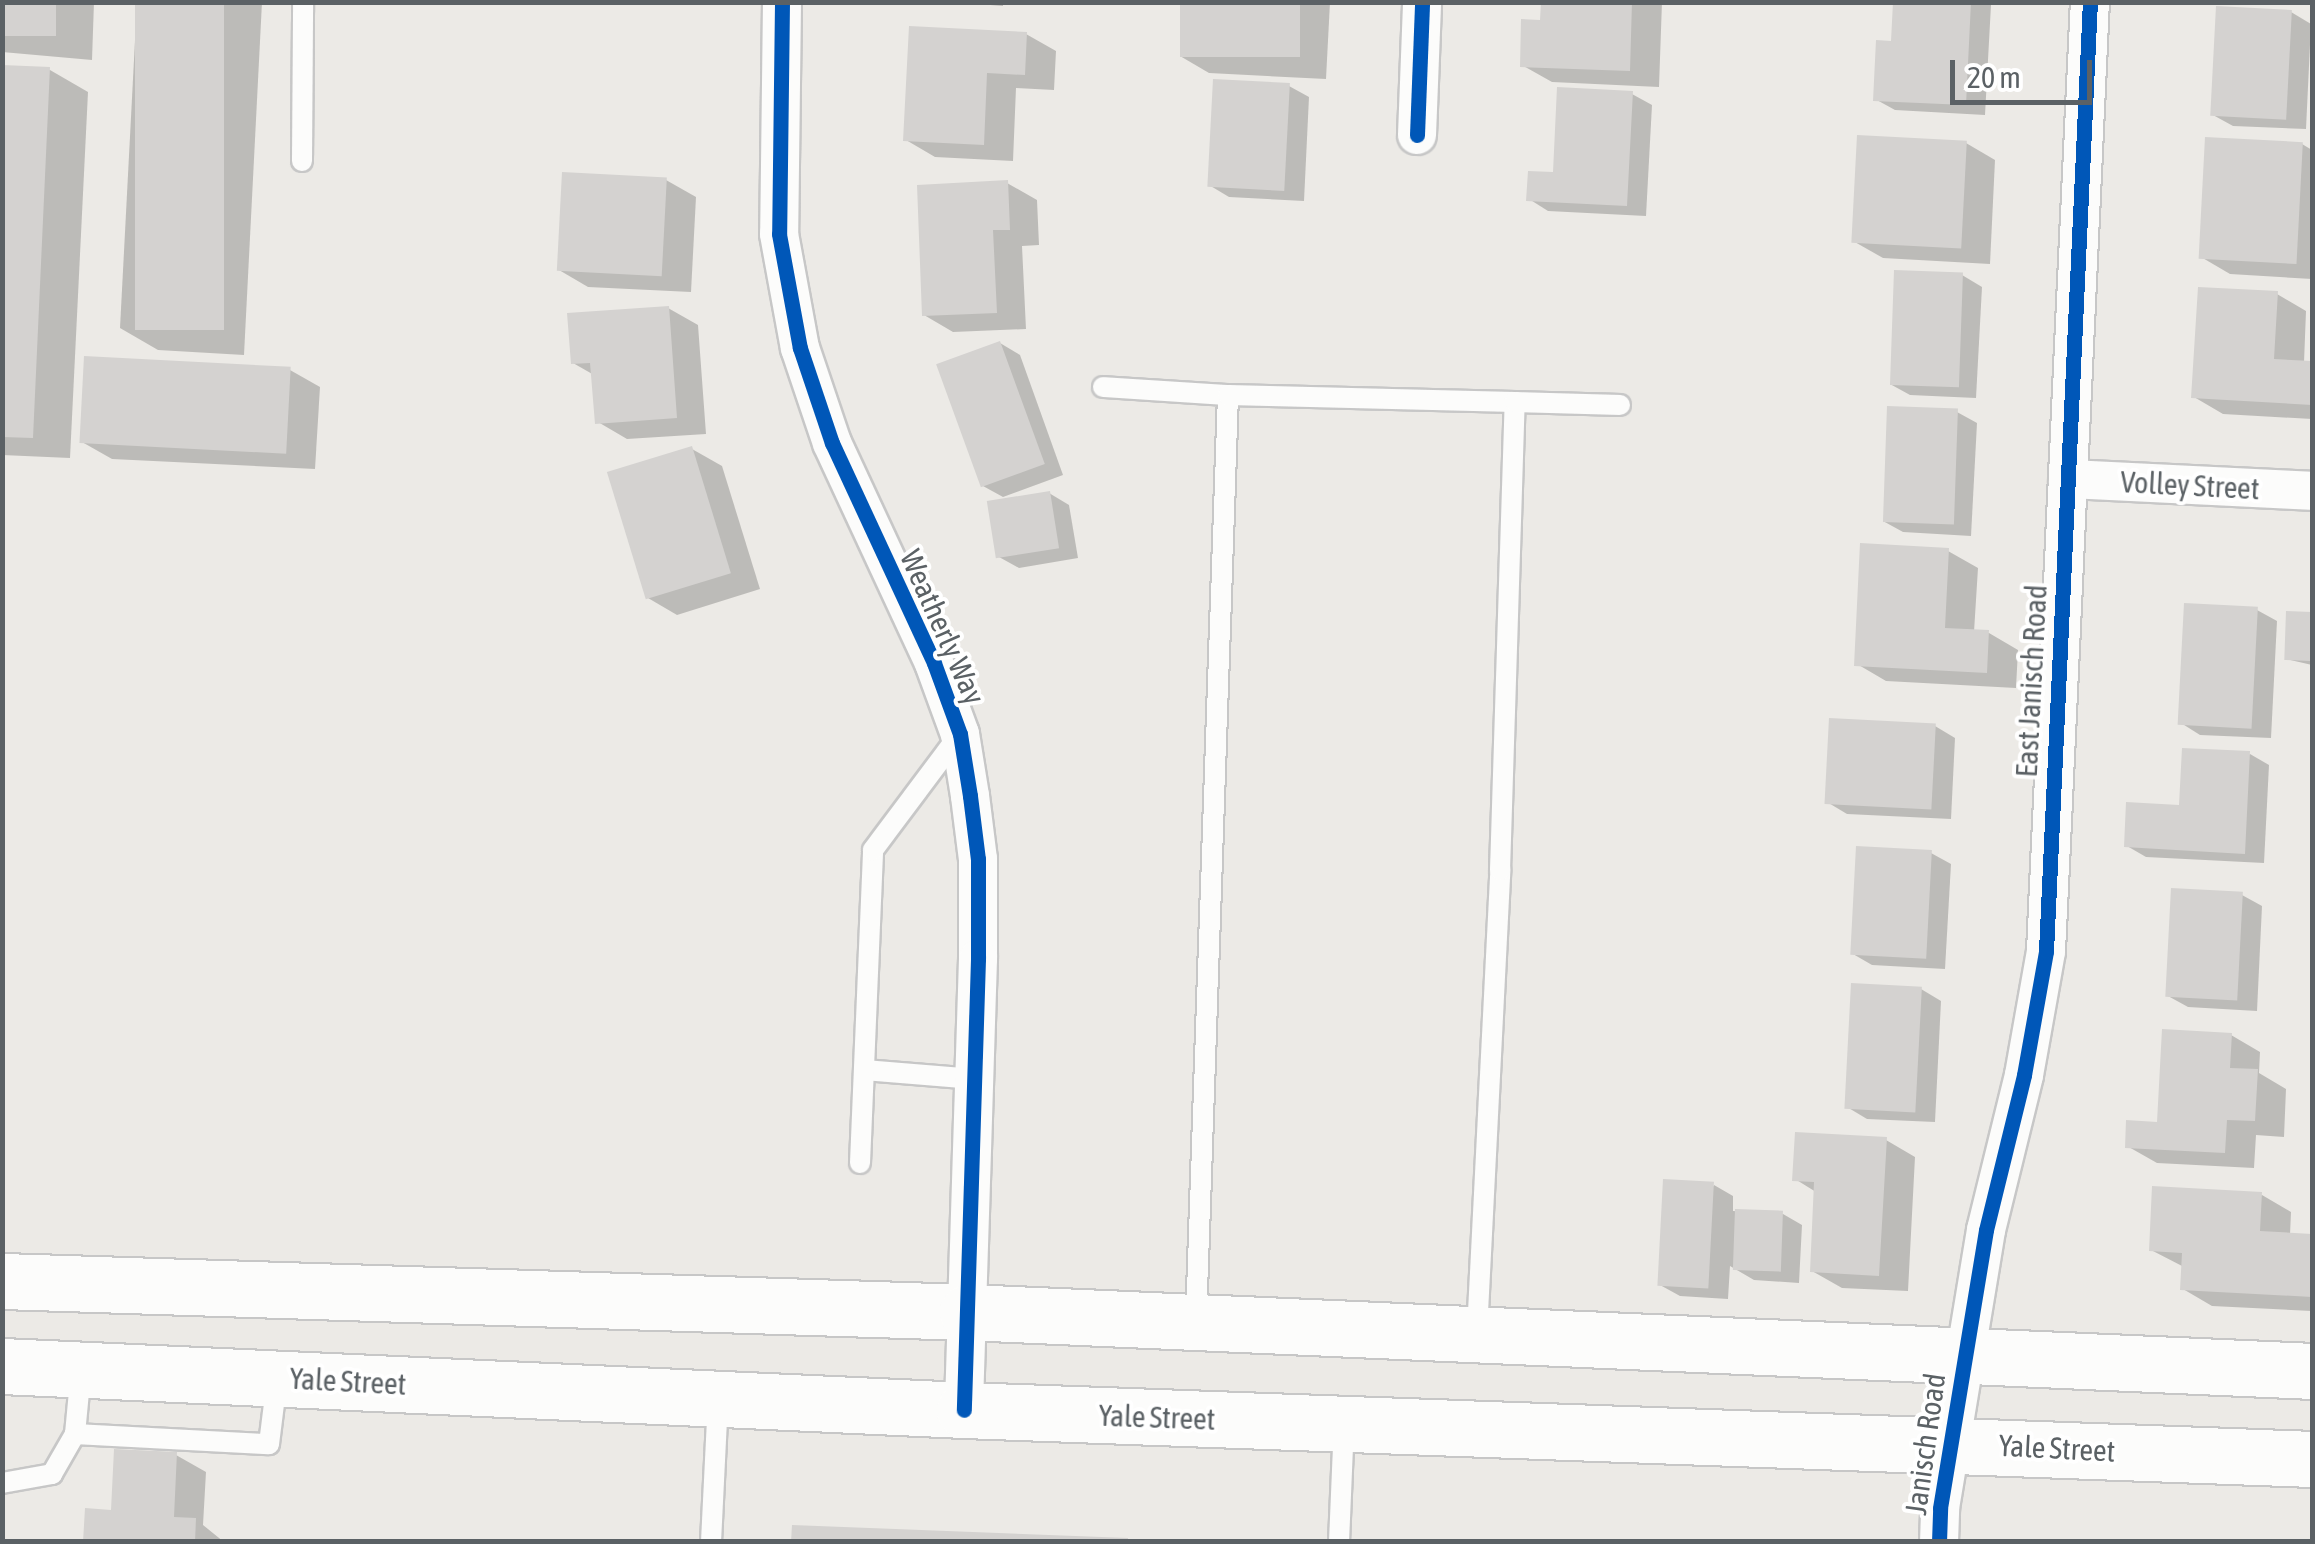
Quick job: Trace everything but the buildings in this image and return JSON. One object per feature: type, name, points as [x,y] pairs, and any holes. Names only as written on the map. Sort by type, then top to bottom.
[{"type":"main road","points":[[2,1281],[967,1312],[2312,1371]]},
{"type":"main road","name":"Yale Street","points":[[2,1366],[964,1410],[2312,1459]]},
{"type":"street","name":"Weatherly Way","points":[[782,2],[779,234],[800,348],[832,443],[934,663],[960,734],[978,859],[964,1410]]},
{"type":"street","points":[[1417,135],[1422,2]]},
{"type":"street","name":"East Janisch Road","points":[[1966,1354],[1986,1230],[2024,1075],[2046,951],[2090,2]]},
{"type":"street","name":"Volley Street","points":[[2068,479],[2312,491]]},
{"type":"street","name":"Janisch Road","points":[[1940,1542],[1940,1508],[1966,1354]]},
{"type":"lane","points":[[302,161],[303,2]]},
{"type":"lane","points":[[1103,388],[1228,396],[1620,405]]},
{"type":"lane","points":[[1196,1322],[1228,396]]},
{"type":"lane","points":[[1477,1334],[1500,870],[1515,402]]},
{"type":"lane","points":[[860,1163],[873,850],[960,734]]},
{"type":"lane","points":[[864,1070],[974,1079]]},
{"type":"lane","points":[[2,1483],[52,1474],[75,1434],[81,1369]]},
{"type":"lane","points":[[75,1434],[269,1444],[277,1378]]},
{"type":"lane","points":[[711,1542],[718,1398]]},
{"type":"lane","points":[[1339,1542],[1344,1423]]},
{"type":"cycle path","points":[[782,2],[779,234],[800,348],[832,443],[934,663],[960,734],[970,796],[978,859],[978,959],[964,1410]]},
{"type":"cycle path","points":[[1417,135],[1422,2]]},
{"type":"cycle path","points":[[1939,1542],[1940,1508],[1986,1230],[2024,1075],[2046,951],[2090,2]]}]
